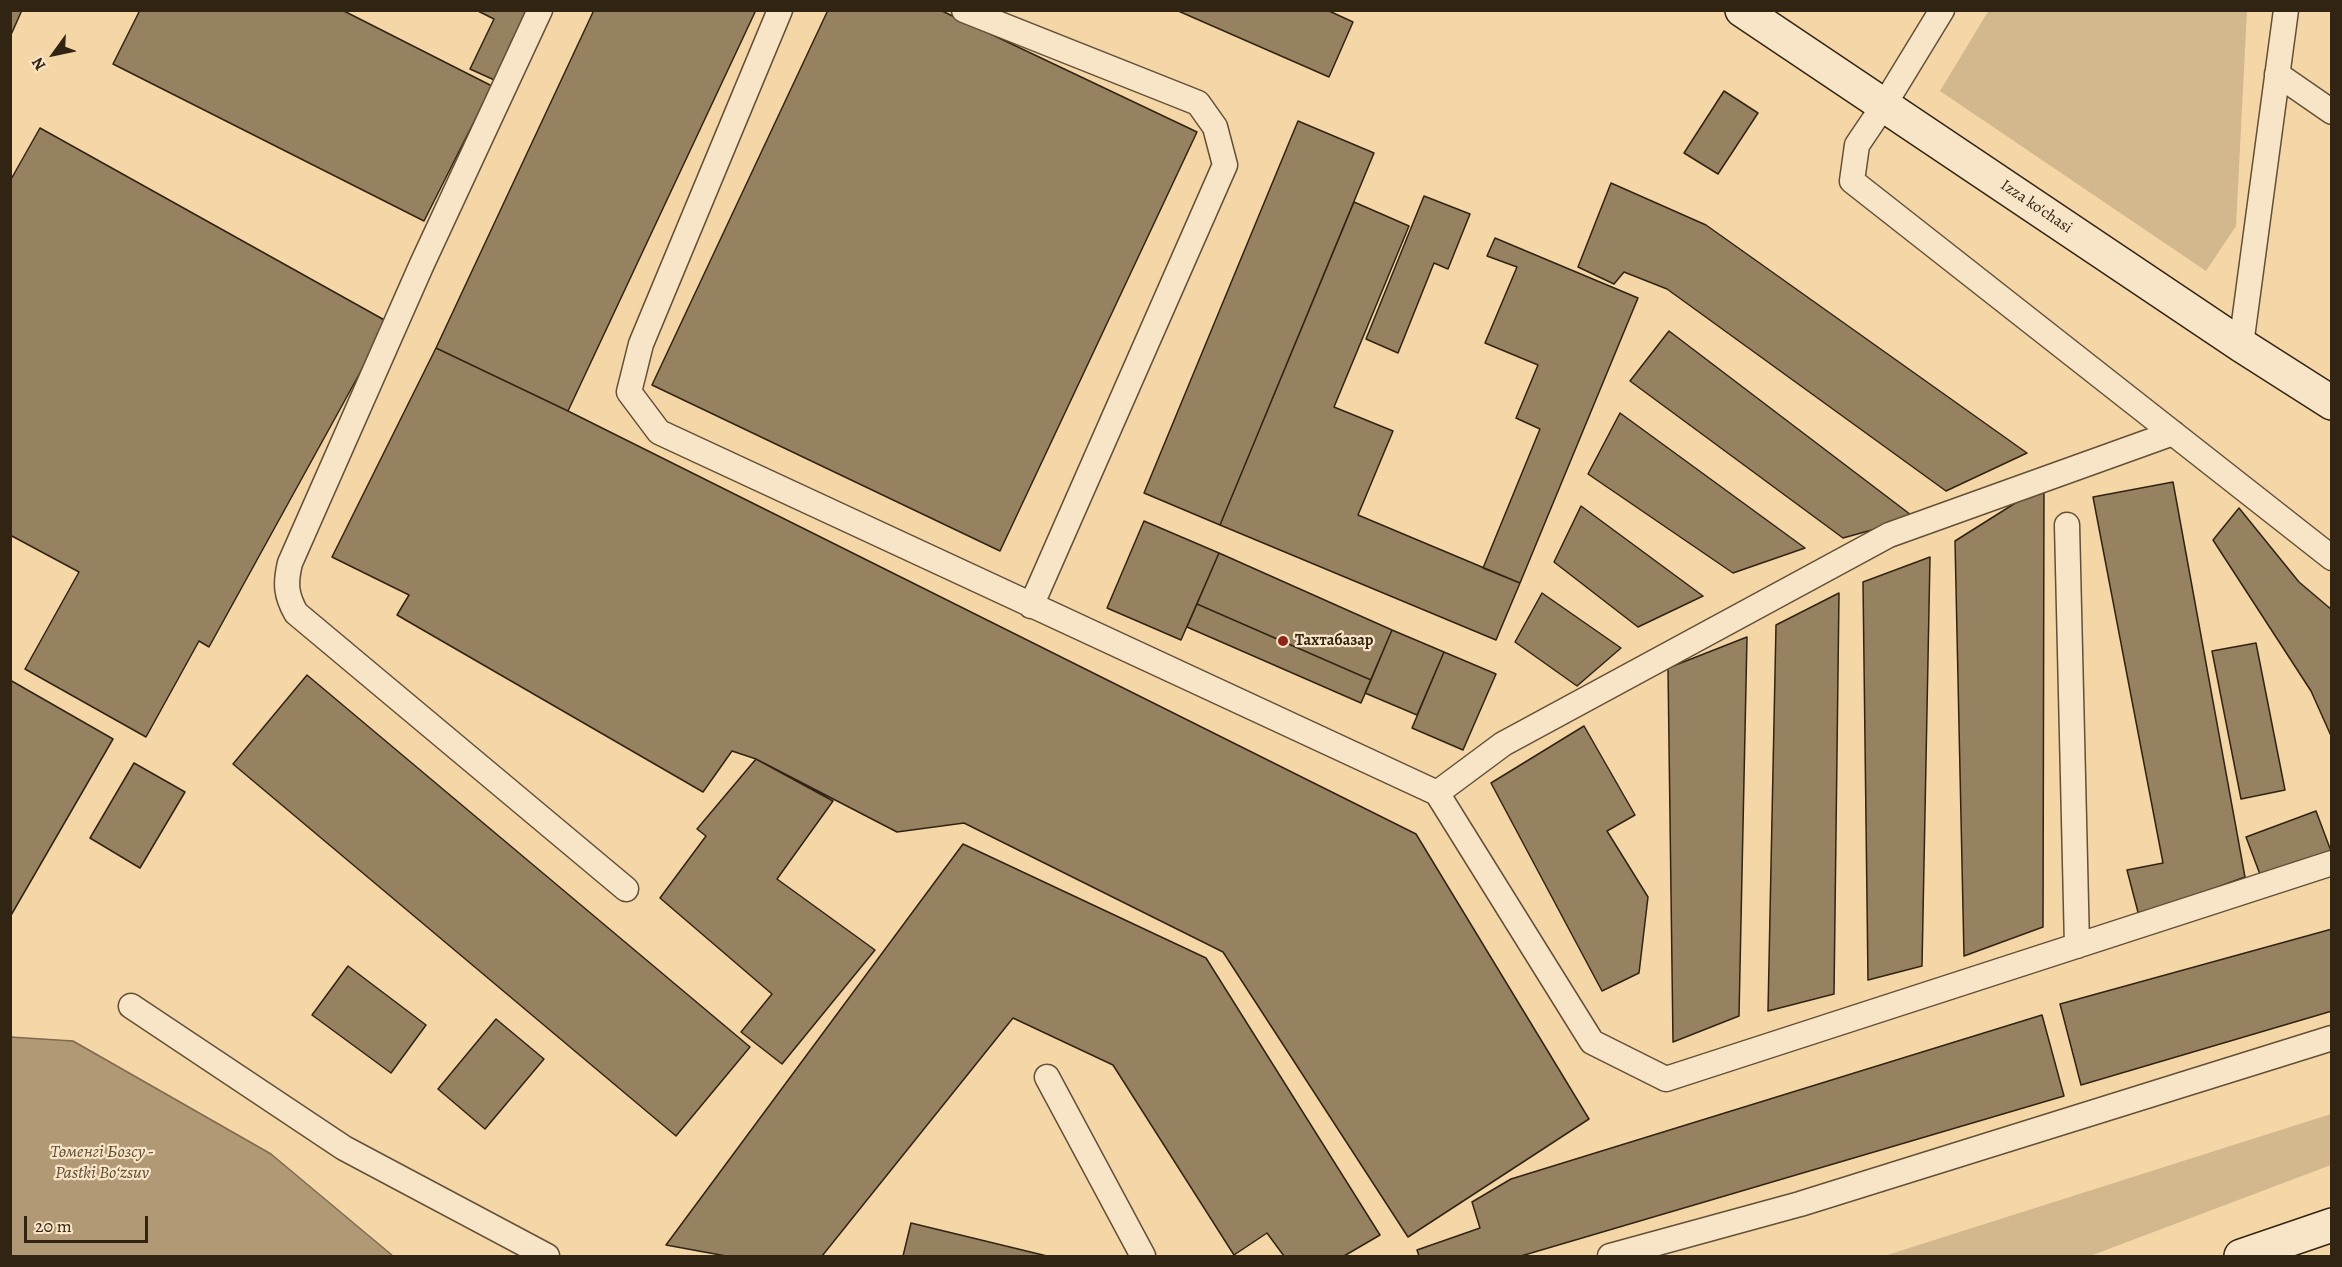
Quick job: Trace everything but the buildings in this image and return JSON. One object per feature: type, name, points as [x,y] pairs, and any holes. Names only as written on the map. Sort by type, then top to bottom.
[{"type":"main road","name":"Izza ko'chasi","points":[[1742,10],[2331,403]]},
{"type":"main road","points":[[2241,1257],[2331,1225]]},
{"type":"lane","points":[[540,10],[422,264],[290,563],[285,582],[287,598],[296,613],[626,890]]},
{"type":"lane","points":[[780,10],[641,344],[629,392],[659,432],[1437,794],[1592,1042],[1666,1079],[2331,863]]},
{"type":"lane","points":[[964,10],[1198,103],[1215,127],[1225,165],[1031,606]]},
{"type":"lane","points":[[1942,10],[1857,145],[1852,181],[2331,558]]},
{"type":"lane","points":[[2241,345],[2286,10]]},
{"type":"lane","points":[[2277,74],[2331,112]]},
{"type":"lane","points":[[1437,794],[1503,744],[1889,535],[2173,434]]},
{"type":"lane","points":[[2067,525],[2077,946]]},
{"type":"lane","points":[[131,1006],[344,1148],[547,1257]]},
{"type":"lane","points":[[1610,1257],[1800,1204],[2331,1038]]},
{"type":"lane","points":[[1047,1077],[1143,1257]]},
{"type":"shaded area","points":[[1989,10],[2247,11],[2236,226],[2206,271],[1940,91]]},
{"type":"shaded area","points":[[2331,1114],[2331,1165],[2090,1256],[1884,1256]]},
{"type":"water","name":"Төменгі Бозсу - Pastki Boʻzsuv","points":[[10,1037],[73,1041],[271,1154],[393,1256],[11,1256]]},
{"type":"place","name":"Тахтабазар","points":[[1283,641]]}]
